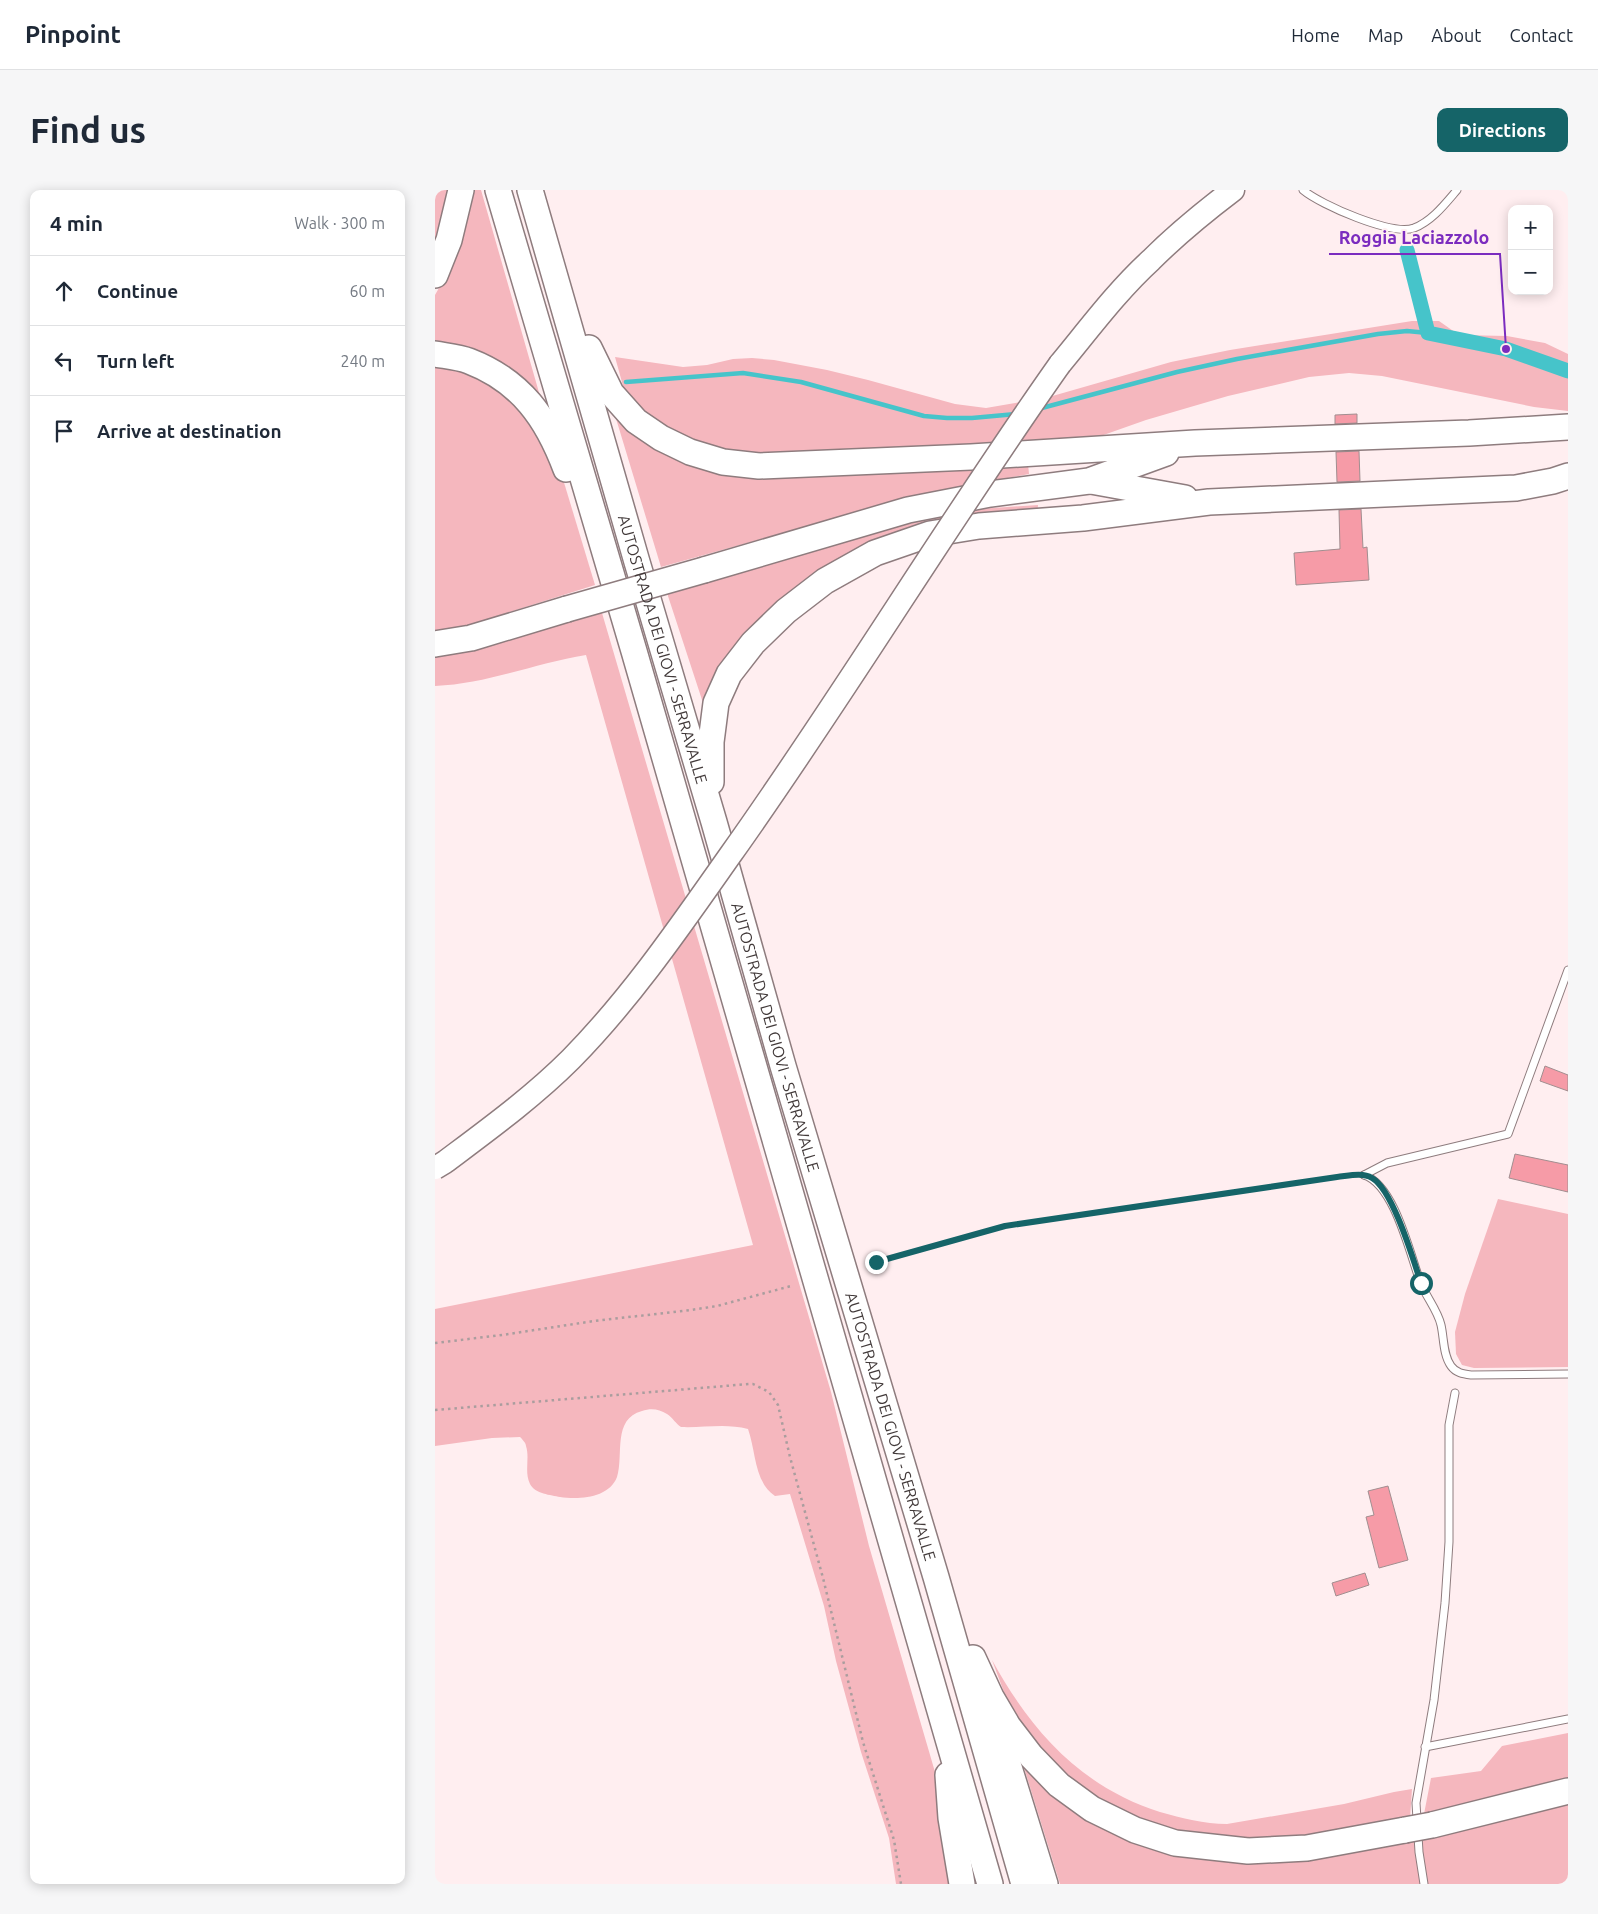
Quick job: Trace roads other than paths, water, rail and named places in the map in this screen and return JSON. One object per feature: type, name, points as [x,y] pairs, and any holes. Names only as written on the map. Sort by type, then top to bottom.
[{"type":"highway","points":[[435,275],[449,240],[461,190]]},
{"type":"highway","name":"AUTOSTRADA DEI GIOVI - SERRAVALLE","points":[[498,190],[634,651],[991,1884]]},
{"type":"highway","name":"AUTOSTRADA DEI GIOVI - SERRAVALLE","points":[[530,190],[783,1066],[936,1577],[1024,1884]]},
{"type":"highway","points":[[548,252],[597,367],[611,394],[636,421],[661,438],[690,452],[723,462],[759,466],[830,464],[971,458],[1195,443],[1469,433],[1568,427]]},
{"type":"highway","points":[[435,354],[467,360],[497,374],[522,395],[542,417],[557,445],[581,521],[634,651]]},
{"type":"highway","points":[[435,644],[471,638],[908,510],[991,494],[1089,481],[1195,443]]},
{"type":"highway","points":[[714,822],[710,767],[711,742],[716,704],[729,674],[753,643],[786,611],[825,581],[875,553],[930,534],[979,526],[1083,518],[1209,502],[1516,488],[1568,476]]},
{"type":"highway","points":[[1089,481],[1209,502]]},
{"type":"highway","points":[[936,1577],[991,1697],[1008,1726],[1031,1756],[1059,1785],[1092,1809],[1135,1830],[1175,1843],[1248,1850],[1307,1848],[1405,1830],[1568,1791]]},
{"type":"highway","points":[[973,1657],[1045,1884]]},
{"type":"highway","points":[[943,1720],[951,1818],[962,1884]]},
{"type":"main road","points":[[435,1168],[511,1113],[571,1059],[651,967],[764,808],[1010,434],[1060,364],[1149,261],[1191,222],[1233,190]]},
{"type":"lane","points":[[1303,190],[1311,197],[1337,209],[1399,230],[1413,228],[1430,218],[1441,209],[1457,190]]},
{"type":"lane","points":[[1568,970],[1508,1134],[1387,1163],[1364,1175],[1380,1184],[1392,1206],[1421,1283],[1441,1325],[1447,1357],[1454,1370],[1471,1375],[1568,1374]]},
{"type":"lane","points":[[1424,1884],[1419,1852],[1416,1803],[1434,1700],[1447,1586],[1450,1505],[1449,1425],[1455,1393]]},
{"type":"lane","points":[[1425,1747],[1568,1719]]},
{"type":"waterway","points":[[1407,250],[1428,333],[1506,349],[1568,371]]},
{"type":"waterway","points":[[1038,409],[1177,372],[1237,359],[1378,334],[1407,331],[1428,333]]},
{"type":"waterway","points":[[626,382],[743,373],[801,382],[924,416],[972,418],[1016,414]]},
{"type":"place","name":"Roggia Laciazzolo","points":[[1506,349]]}]
